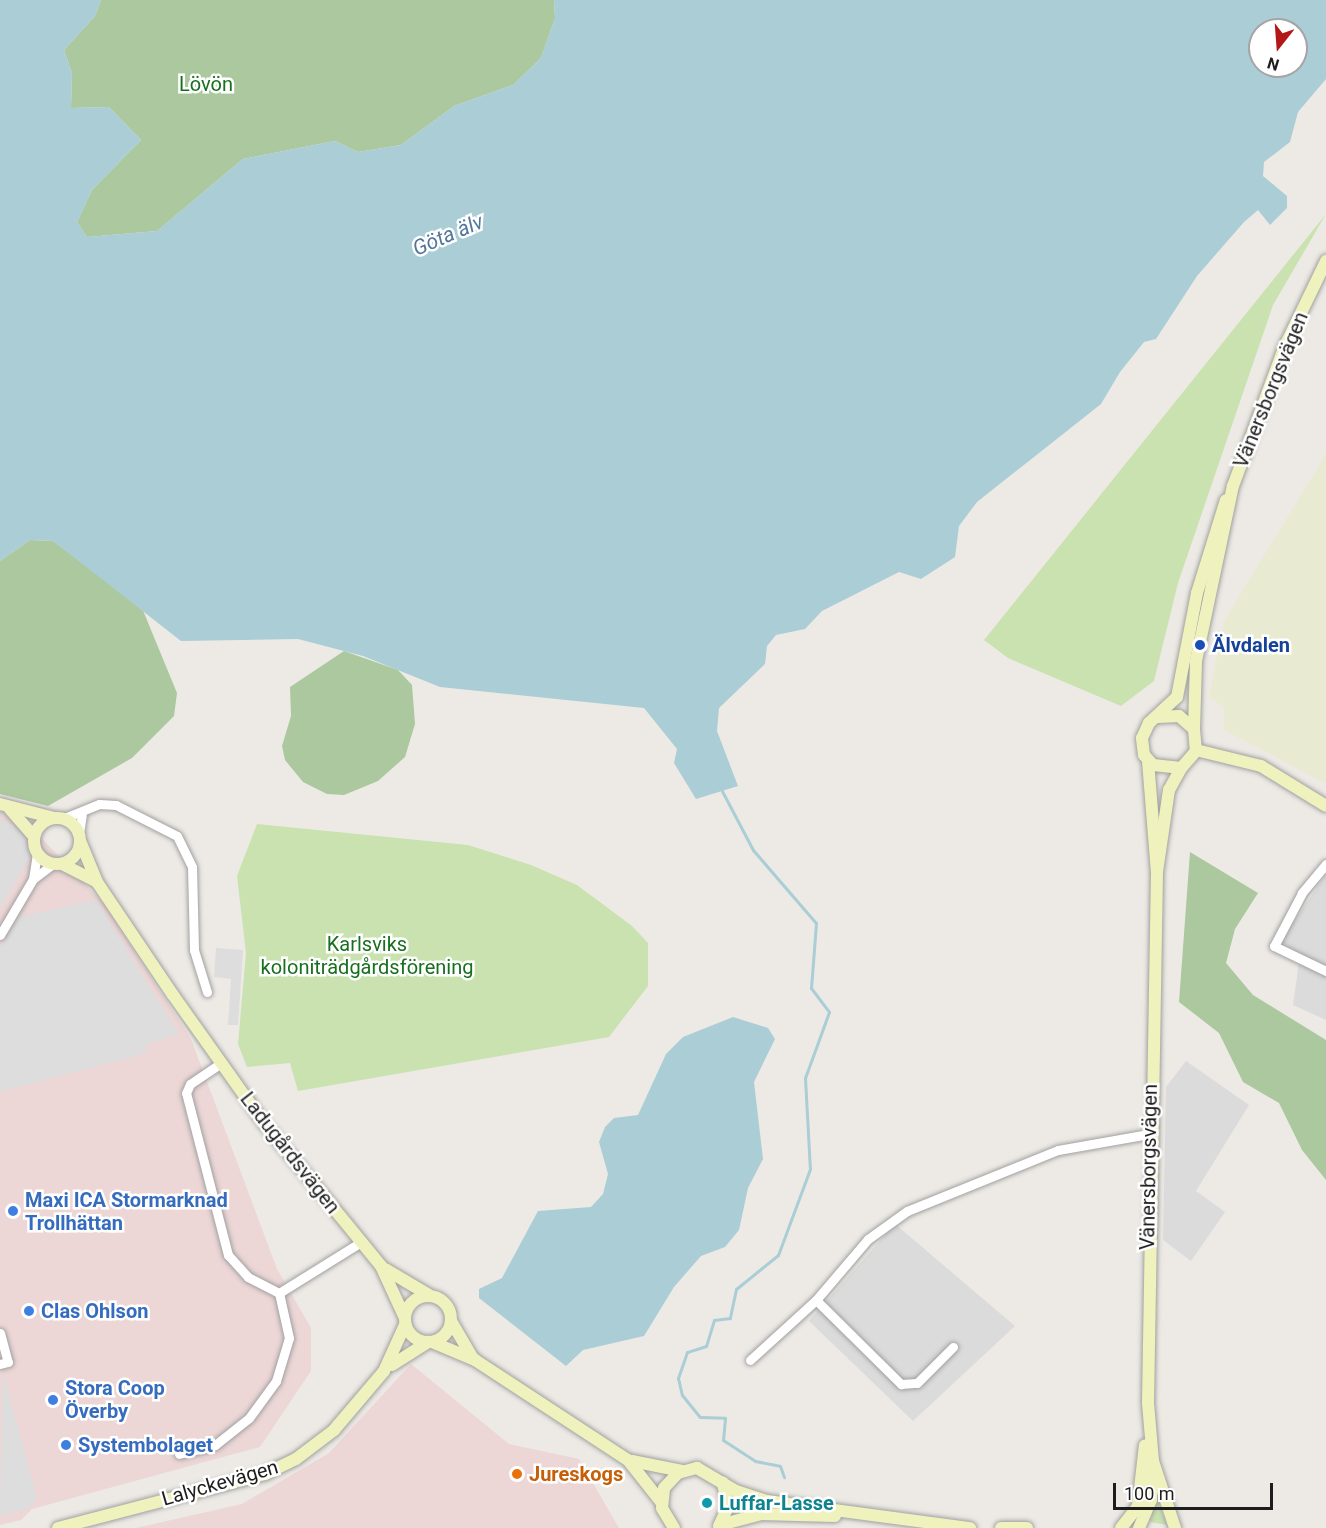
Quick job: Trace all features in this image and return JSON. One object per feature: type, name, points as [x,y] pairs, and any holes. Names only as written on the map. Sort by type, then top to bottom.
[{"type":"main road","name":"Vänersborgsvägen","points":[[1138,1528],[1151,1500],[1153,1461],[1149,1426],[1149,1134],[1157,872],[1148,761],[1142,738],[1177,697],[1197,593],[1233,486],[1284,348],[1326,261]]},
{"type":"main road","name":"Vänersborgsvägen","points":[[1157,872],[1169,790],[1181,768],[1196,750],[1194,729],[1196,661],[1233,486]]},
{"type":"main road","points":[[1158,717],[1179,716],[1194,729]]},
{"type":"main road","points":[[1196,750],[1261,766],[1326,806]]},
{"type":"main road","points":[[1148,761],[1163,770],[1181,768]]},
{"type":"main road","points":[[5,806],[58,818],[80,838],[75,857],[57,864],[37,853],[34,837],[5,806]]},
{"type":"main road","points":[[34,837],[58,818]]},
{"type":"main road","name":"Ladugårdsvägen","points":[[80,838],[98,882],[221,1063],[381,1266],[415,1338],[475,1360],[628,1460],[661,1503],[674,1528]]},
{"type":"main road","name":"Ladugårdsvägen","points":[[57,864],[98,882]]},
{"type":"main road","name":"Ladugårdsvägen","points":[[381,1266],[447,1305],[451,1322],[475,1360]]},
{"type":"main road","points":[[405,1320],[412,1300],[429,1295]]},
{"type":"main road","name":"Lalyckevägen","points":[[384,1371],[405,1320]]},
{"type":"main road","points":[[430,1342],[446,1333],[451,1322]]},
{"type":"main road","name":"Lalyckevägen","points":[[58,1528],[279,1468],[334,1430],[384,1371],[430,1342]]},
{"type":"main road","points":[[1120,1528],[1138,1506],[1149,1426]]},
{"type":"main road","name":"Ladugårdsvägen","points":[[628,1460],[682,1471],[702,1469],[723,1483],[768,1501],[851,1515]]},
{"type":"main road","name":"Vänersborgsvägen","points":[[1153,1461],[1175,1528]]},
{"type":"main road","points":[[661,1503],[667,1484],[682,1471]]},
{"type":"main road","points":[[718,1527],[728,1508],[723,1483]]},
{"type":"main road","points":[[718,1527],[761,1514],[851,1515],[970,1528]]},
{"type":"main road","points":[[1001,1528],[1027,1528]]},
{"type":"street","points":[[58,818],[82,815],[99,804],[116,805],[177,836],[192,867],[194,950],[207,992]]},
{"type":"street","points":[[80,838],[82,815]]},
{"type":"street","points":[[0,935],[33,879],[37,853]]},
{"type":"street","points":[[33,879],[57,864]]},
{"type":"street","points":[[1326,864],[1302,893],[1274,946],[1326,971]]},
{"type":"street","points":[[221,1063],[200,1077],[186,1093],[228,1255],[248,1277],[279,1293]]},
{"type":"street","points":[[750,1360],[816,1300],[868,1239],[907,1211],[1058,1150],[1149,1134]]},
{"type":"street","points":[[279,1293],[361,1242]]},
{"type":"street","points":[[179,1454],[232,1435],[265,1400],[283,1366],[289,1338],[279,1293]]},
{"type":"street","points":[[816,1300],[902,1384],[916,1383],[953,1347]]},
{"type":"street","points":[[0,1333],[8,1362],[0,1364]]},
{"type":"shaded area","points":[[0,812],[34,830],[103,903],[191,1039],[277,1269],[311,1328],[311,1371],[260,1447],[32,1509],[21,1520],[0,1525]]},
{"type":"shaded area","points":[[0,818],[28,834],[26,847],[33,852],[0,908]]},
{"type":"shaded area","points":[[1326,875],[1326,1020],[1293,1005],[1300,955],[1280,941]]},
{"type":"shaded area","points":[[96,900],[179,1034],[145,1045],[147,1053],[0,1092],[0,948],[18,917]]},
{"type":"shaded area","points":[[216,948],[243,950],[238,1025],[228,1025],[231,979],[214,977]]},
{"type":"shaded area","points":[[1186,1061],[1249,1105],[1196,1191],[1225,1212],[1191,1261],[1163,1240],[1166,1087]]},
{"type":"shaded area","points":[[895,1224],[1015,1326],[913,1421],[809,1321]]},
{"type":"shaded area","points":[[411,1364],[509,1444],[579,1459],[619,1528],[136,1528],[242,1504],[329,1453]]},
{"type":"shaded area","points":[[3,1373],[37,1498],[29,1508],[0,1515]]},
{"type":"green space","name":"Lövön","points":[[101,0],[554,0],[555,18],[541,58],[513,85],[454,106],[401,145],[358,152],[335,141],[243,159],[157,231],[87,237],[77,222],[92,190],[141,140],[109,107],[71,108],[72,73],[64,50],[95,16]]},
{"type":"green space","points":[[1326,214],[1273,305],[1178,583],[1154,681],[1121,706],[1008,658],[984,640]]},
{"type":"green space","points":[[1326,454],[1326,784],[1224,730],[1224,709],[1209,696],[1224,621]]},
{"type":"green space","points":[[30,540],[53,541],[142,608],[177,693],[174,716],[132,758],[48,806],[0,794],[0,561]]},
{"type":"green space","points":[[344,651],[398,670],[412,685],[415,724],[405,757],[378,781],[344,795],[327,794],[303,782],[285,760],[282,746],[291,716],[290,687]]},
{"type":"green space","name":"Karlsviks koloniträdgårdsförening","points":[[257,824],[468,845],[531,865],[577,885],[632,926],[648,943],[648,986],[609,1037],[298,1091],[290,1063],[247,1067],[238,1044],[246,953],[237,876]]},
{"type":"green space","points":[[1190,852],[1258,893],[1235,929],[1226,963],[1253,995],[1326,1040],[1326,1180],[1302,1150],[1279,1103],[1243,1082],[1219,1033],[1179,1002]]},
{"type":"green space","points":[[1157,1496],[1160,1508],[1167,1525],[1150,1522]]},
{"type":"water","name":"Göta älv","points":[[0,0],[101,0],[95,16],[64,50],[72,73],[71,108],[109,107],[141,140],[92,190],[77,222],[87,237],[157,231],[243,159],[335,141],[358,152],[401,145],[454,106],[513,85],[541,58],[555,18],[554,0],[1326,0],[1326,79],[1298,112],[1290,142],[1264,162],[1263,176],[1287,196],[1287,208],[1270,225],[1258,210],[1244,222],[1197,276],[1156,339],[1144,342],[1120,372],[1101,404],[977,502],[959,526],[955,557],[921,579],[899,572],[822,611],[805,629],[776,635],[767,646],[765,664],[719,708],[717,731],[738,786],[696,799],[674,763],[677,749],[644,708],[440,687],[363,656],[298,639],[181,641],[53,541],[30,540],[0,561]]},
{"type":"water","points":[[733,1017],[768,1028],[775,1039],[754,1082],[763,1159],[748,1188],[739,1230],[725,1247],[701,1256],[674,1287],[644,1336],[583,1350],[566,1366],[479,1298],[479,1289],[502,1278],[538,1211],[591,1207],[603,1194],[608,1174],[599,1142],[605,1127],[614,1118],[638,1115],[666,1054],[683,1037]]},
{"type":"waterway","points":[[722,791],[753,850],[816,923],[811,988],[829,1012],[805,1078],[810,1169],[778,1255],[736,1289],[730,1318],[714,1320],[706,1346],[687,1352],[678,1378],[682,1395],[700,1417],[725,1418],[723,1440],[755,1461],[780,1466],[784,1477]]},
{"type":"place","name":"Älvdalen","points":[[1200,645]]},
{"type":"place","name":"Maxi ICA Stormarknad Trollhättan","points":[[13,1211]]},
{"type":"place","name":"Clas Ohlson","points":[[29,1311]]},
{"type":"place","name":"Stora Coop Överby","points":[[53,1400]]},
{"type":"place","name":"Systembolaget","points":[[66,1445]]},
{"type":"place","name":"Jureskogs","points":[[517,1474]]},
{"type":"place","name":"Luffar-Lasse","points":[[707,1503]]}]
